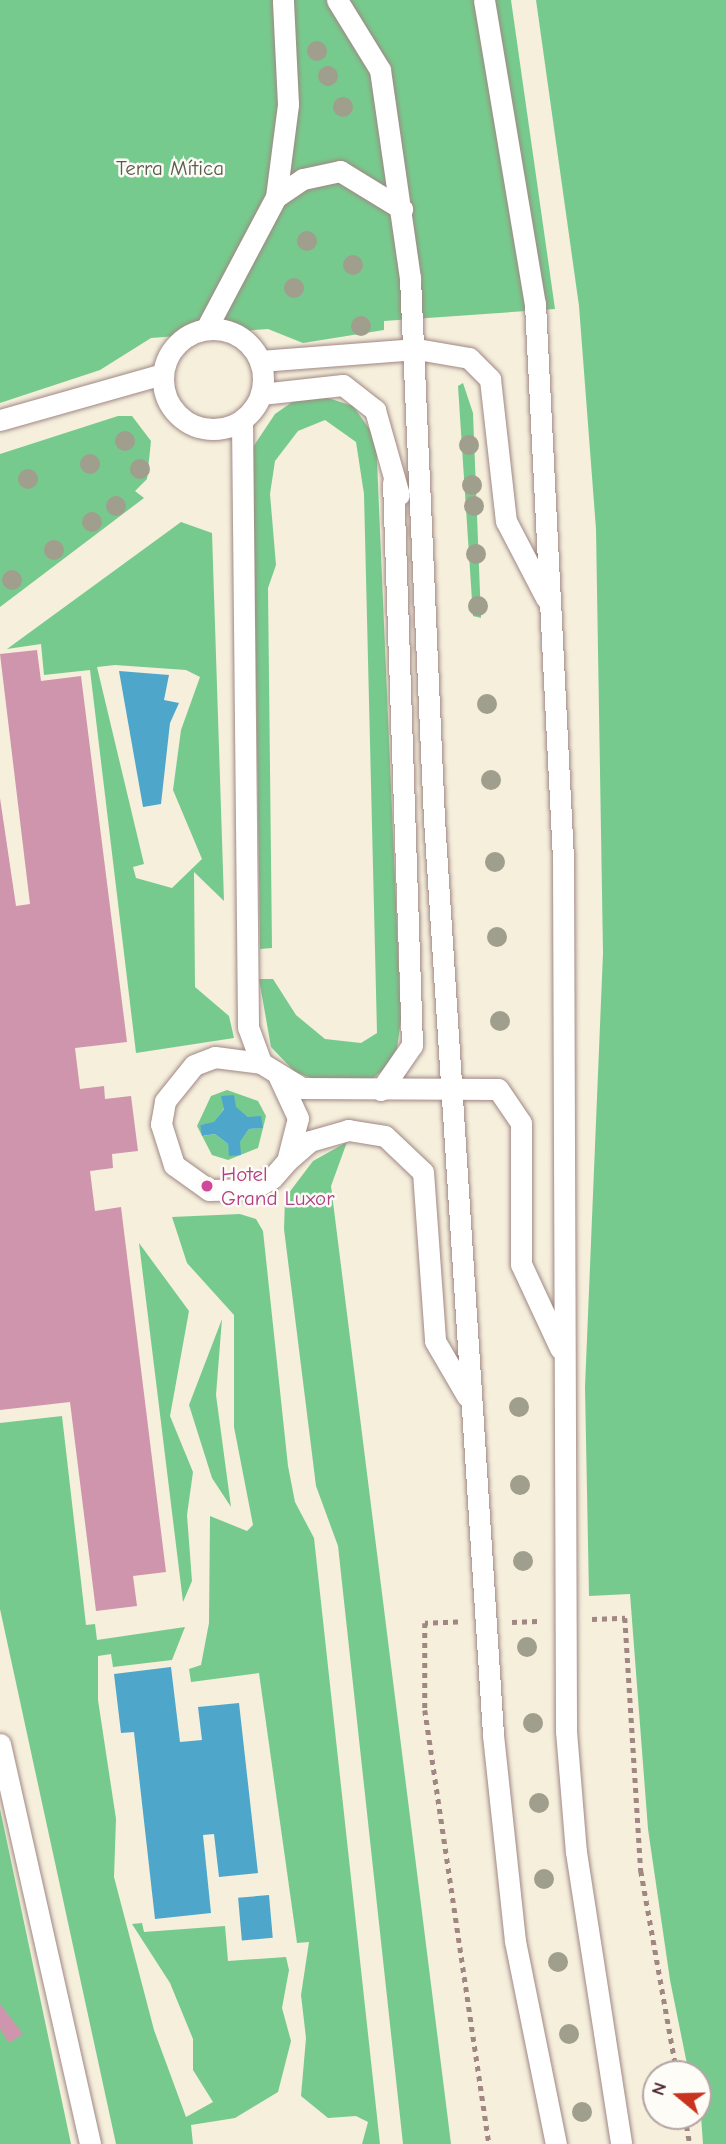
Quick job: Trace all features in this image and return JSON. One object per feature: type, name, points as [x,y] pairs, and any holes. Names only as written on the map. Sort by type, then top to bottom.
[{"type":"lane","points":[[242,421],[211,430],[180,418],[170,406],[163,374],[177,345],[206,330],[275,197],[288,104],[283,0]]},
{"type":"lane","points":[[337,0],[380,70],[402,209],[417,349],[434,819],[453,1085],[470,1402],[489,1622],[493,1735],[515,1941],[556,2144]]},
{"type":"lane","points":[[484,0],[535,304],[563,858],[561,1621],[576,1852],[621,2144]]},
{"type":"lane","points":[[275,197],[303,179],[340,171],[402,209]]},
{"type":"lane","points":[[206,330],[238,336],[260,361],[261,394],[242,421],[248,1027],[261,1063]]},
{"type":"lane","points":[[260,361],[417,349],[469,358],[490,379],[506,521],[550,606]]},
{"type":"lane","points":[[0,420],[163,374]]},
{"type":"lane","points":[[261,394],[343,386],[375,410],[393,482],[423,547]]},
{"type":"lane","points":[[381,1090],[412,1045],[393,482]]},
{"type":"lane","points":[[406,881],[434,819]]},
{"type":"lane","points":[[470,1402],[435,1341],[422,1172],[385,1136],[348,1130],[310,1141],[253,1189],[209,1190],[174,1165],[164,1145],[165,1101],[194,1065],[215,1057],[261,1063],[279,1077],[302,1088],[381,1090],[453,1085],[498,1089],[520,1123],[521,1264],[563,1354]]},
{"type":"lane","points":[[279,1077],[298,1118],[287,1161]]},
{"type":"lane","points":[[0,1744],[90,2144]]},
{"type":"path","points":[[489,2144],[425,1710],[425,1623],[625,1618],[640,1871],[674,2060]]},
{"type":"green space","name":"Terra Mítica","points":[[0,0],[511,0],[555,309],[384,321],[384,330],[303,343],[268,329],[151,338],[100,370],[0,403]]},
{"type":"green space","points":[[536,0],[726,0],[726,2144],[703,2144],[702,2130],[712,2130],[712,2060],[686,2060],[670,1980],[648,1829],[630,1594],[589,1596],[585,1387],[603,953],[596,529],[579,306]]},
{"type":"green space","points":[[463,383],[473,413],[481,618],[473,616],[458,386]]},
{"type":"green space","points":[[325,397],[353,406],[376,438],[401,1019],[397,1049],[384,1069],[370,1081],[325,1083],[295,1072],[271,1047],[259,979],[273,979],[296,1015],[325,1039],[361,1043],[377,1033],[364,494],[356,442],[325,420],[298,431],[275,461],[270,494],[276,565],[268,588],[272,948],[260,949],[253,447],[275,414],[298,398]]},
{"type":"green space","points":[[118,416],[132,416],[151,441],[147,479],[135,491],[144,498],[0,607],[0,454]]},
{"type":"green space","points":[[181,522],[212,533],[224,901],[194,872],[195,987],[229,1016],[234,1038],[136,1053],[90,670],[44,675],[41,644],[7,649]],"holes":[[[115,665],[186,670],[200,677],[181,730],[173,790],[202,859],[172,888],[136,878],[133,867],[144,864],[97,667]]]},
{"type":"green space","points":[[227,1090],[258,1101],[266,1116],[258,1148],[228,1160],[212,1155],[197,1126],[211,1096]],"holes":[[[233,1095],[235,1107],[262,1128],[249,1129],[230,1156],[228,1144],[215,1134],[203,1136],[200,1125],[214,1123]]]},
{"type":"green space","points":[[347,1142],[331,1186],[451,2144],[403,2144],[338,1546],[316,1486],[284,1229],[285,1198],[313,1161]]},
{"type":"green space","points":[[240,1214],[256,1219],[263,1231],[288,1466],[295,1502],[314,1538],[380,2144],[362,2144],[368,2122],[356,2116],[328,2118],[301,2096],[306,2038],[301,1995],[309,1942],[297,1943],[259,1673],[191,1682],[189,1669],[201,1665],[209,1623],[210,1516],[247,1531],[253,1525],[234,1427],[234,1315],[187,1263],[172,1217]]},
{"type":"green space","points":[[139,1243],[189,1311],[170,1416],[193,1472],[187,1515],[192,1581],[183,1602]]},
{"type":"green space","points":[[222,1319],[216,1395],[231,1507],[212,1478],[189,1405]]},
{"type":"green space","points":[[62,1416],[86,1625],[95,1624],[97,1640],[185,1627],[172,1660],[113,1667],[111,1654],[98,1656],[98,1700],[116,1819],[114,1877],[154,2030],[186,2117],[213,2102],[193,2070],[193,2039],[170,1983],[132,1924],[142,1923],[144,1932],[225,1926],[228,1961],[286,1957],[289,1970],[282,2008],[291,2041],[278,2092],[235,2118],[191,2125],[193,2144],[116,2144],[0,1609],[0,1423]]},
{"type":"green space","points":[[0,1809],[71,2144],[0,2144]]},
{"type":"water","points":[[119,671],[169,675],[164,700],[179,703],[170,723],[161,804],[143,807]]},
{"type":"water","points":[[234,1095],[236,1107],[248,1117],[261,1116],[263,1128],[249,1129],[240,1142],[241,1155],[229,1156],[228,1144],[215,1134],[202,1136],[200,1125],[214,1122],[224,1109],[221,1096]]},
{"type":"water","points":[[171,1667],[180,1742],[202,1740],[198,1707],[239,1703],[258,1873],[219,1877],[214,1834],[203,1835],[211,1913],[155,1919],[134,1732],[121,1733],[114,1674]]},
{"type":"water","points":[[269,1895],[273,1938],[242,1941],[238,1898]]},
{"type":"building","points":[[37,650],[41,681],[81,676],[127,1042],[75,1048],[80,1089],[104,1086],[105,1099],[131,1096],[138,1151],[112,1154],[113,1168],[90,1171],[95,1211],[121,1207],[166,1572],[133,1576],[137,1606],[96,1611],[70,1402],[0,1410],[0,798],[16,906],[30,904],[0,654]]},
{"type":"building","points":[[0,2004],[23,2034],[9,2043],[0,2029]]},
{"type":"place","name":"Hotel Grand Luxor","points":[[207,1186]]}]
